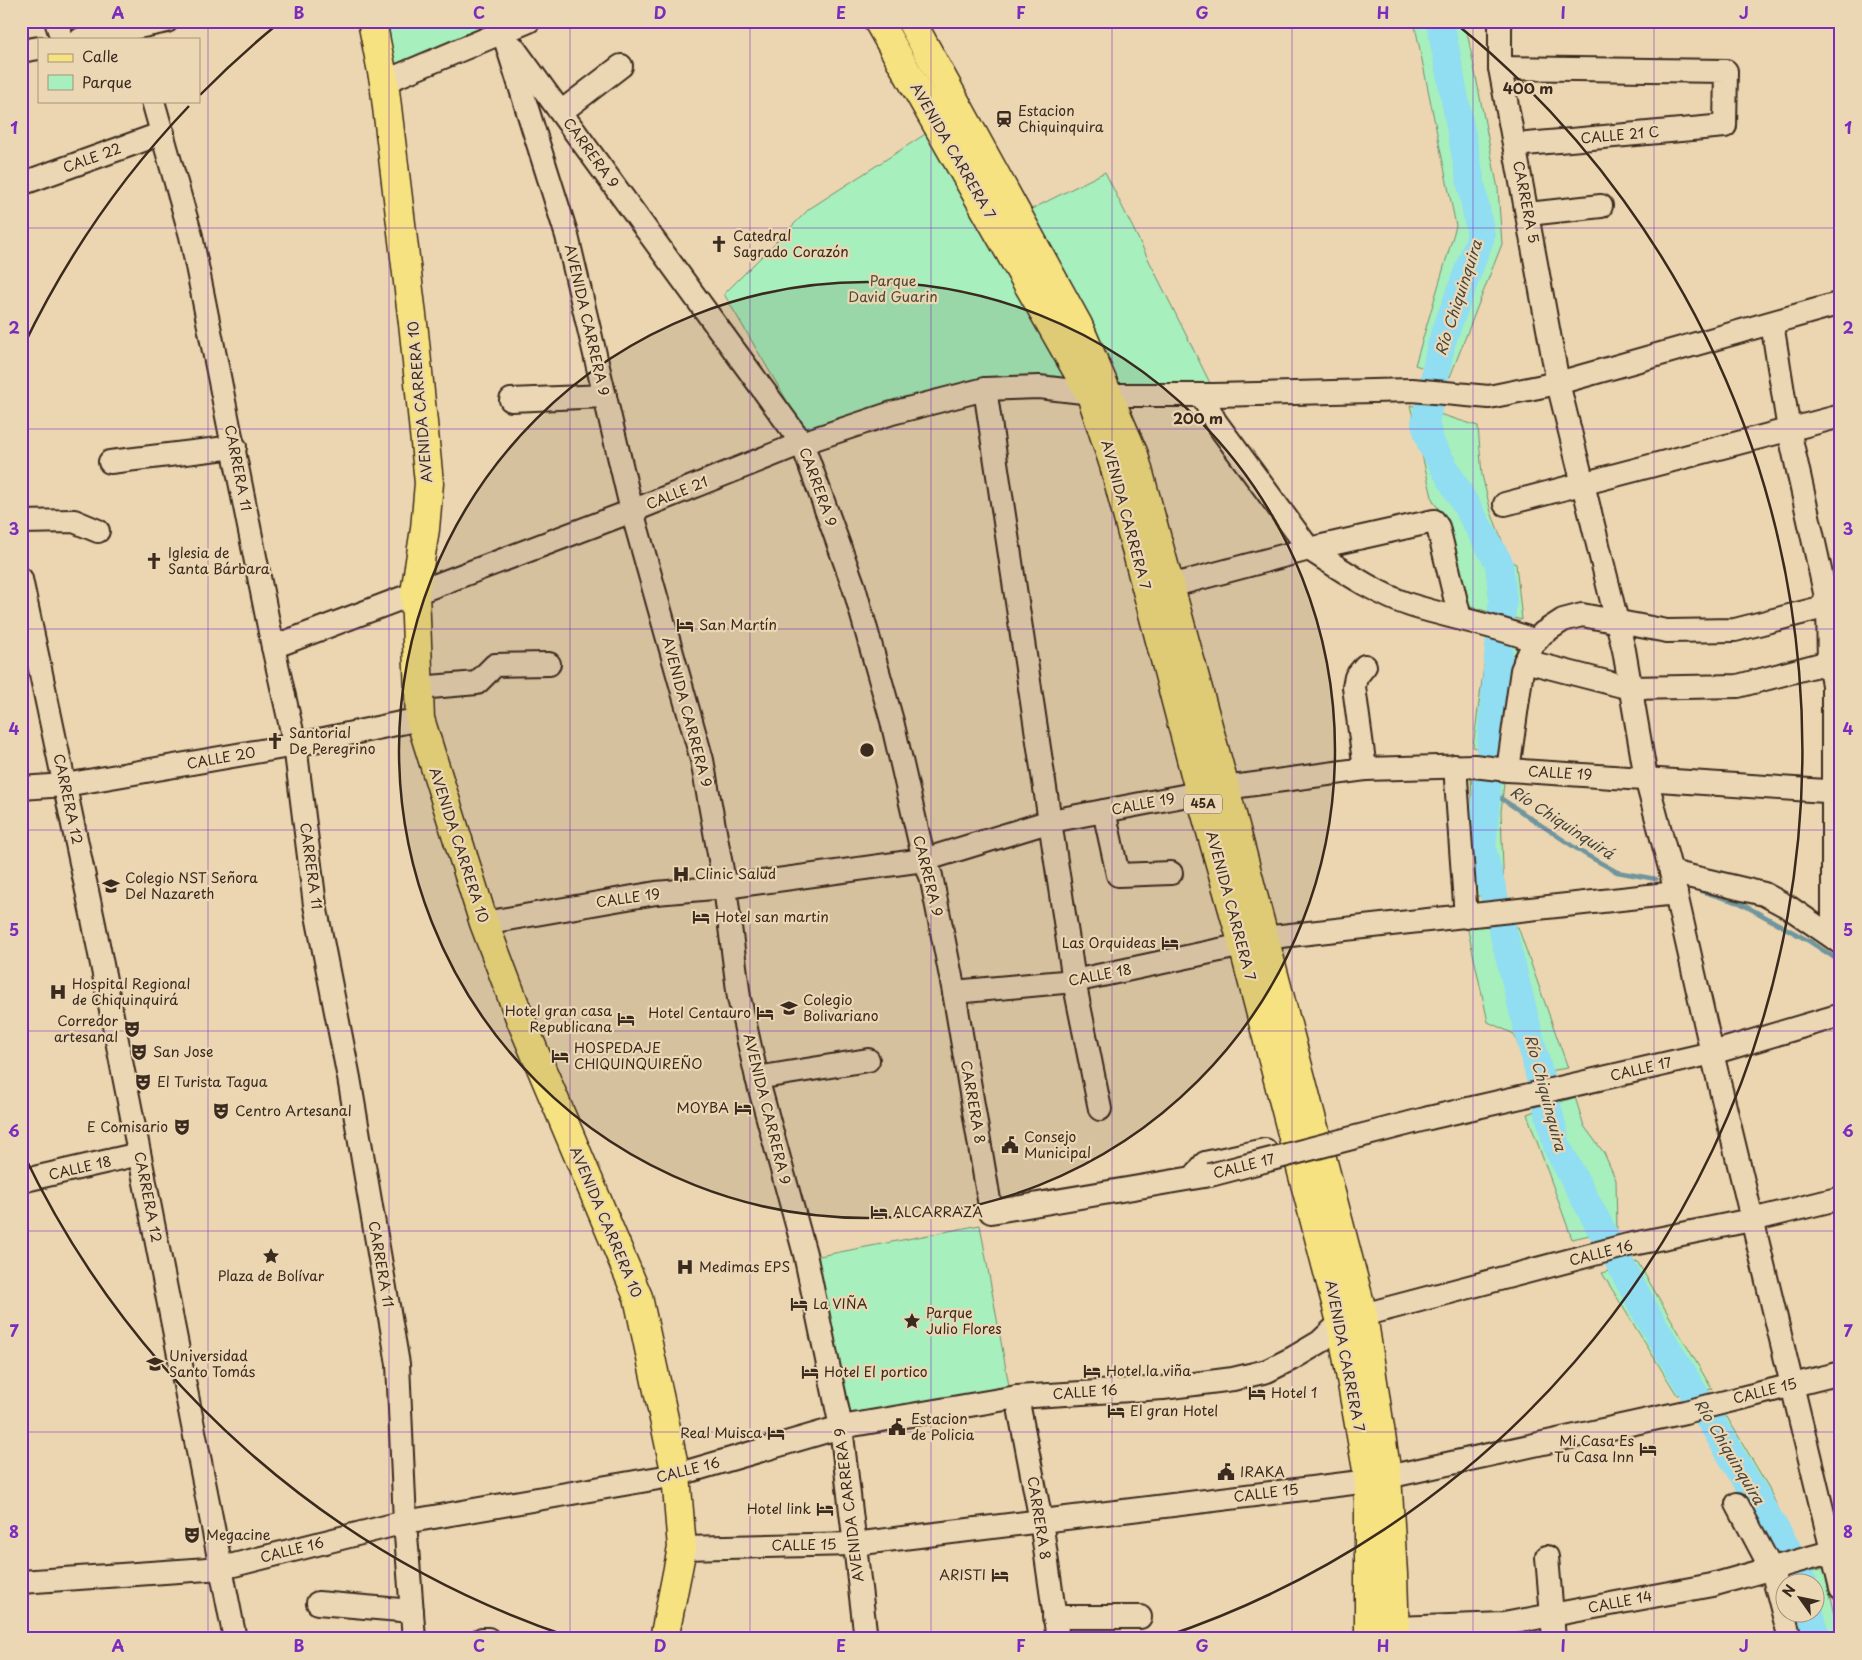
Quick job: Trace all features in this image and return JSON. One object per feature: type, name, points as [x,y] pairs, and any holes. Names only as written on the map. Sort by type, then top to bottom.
[{"type":"main road","name":"AVENIDA CARRERA 10","points":[[372,21],[384,82],[414,332],[429,483],[425,529],[415,593],[420,719],[484,923],[520,1018],[638,1296],[676,1476],[682,1548],[664,1639]]},
{"type":"main road","name":"AVENIDA CARRERA 7","points":[[878,21],[1134,455],[1170,586],[1213,791]]},
{"type":"main road","name":"AVENIDA CARRERA 7","points":[[911,21],[1078,325],[1100,395],[1114,466],[1213,791],[1352,1319],[1378,1478],[1395,1634]]},
{"type":"main road","name":"AVENIDA CARRERA 7","points":[[1369,1639],[1378,1478]]},
{"type":"street","points":[[56,21],[62,38]]},
{"type":"street","points":[[384,82],[529,21]]},
{"type":"street","name":"CARRERA 5","points":[[1500,21],[1500,68],[1558,383],[1618,624],[1646,778],[1674,883],[1712,1053],[1754,1220],[1791,1384],[1837,1551],[1841,1588]]},
{"type":"street","points":[[87,38],[148,27]]},
{"type":"street","name":"CARRERA 9","points":[[502,32],[802,443],[854,587],[892,721],[924,860],[931,876],[954,992]]},
{"type":"street","name":"AVENIDA CARRERA 9","points":[[502,32],[567,236],[632,511],[702,760],[725,887],[739,998],[757,1078],[805,1254],[841,1427],[866,1639]]},
{"type":"street","points":[[21,51],[38,48]]},
{"type":"street","points":[[561,112],[621,66]]},
{"type":"street","name":"CALLE 21 C","points":[[1500,68],[1726,72],[1725,126],[1515,145]]},
{"type":"street","name":"CARRERA 11","points":[[153,102],[191,236],[235,447],[273,647],[295,745],[315,905],[349,1078],[398,1364],[404,1522],[414,1639]]},
{"type":"street","name":"CALE 22","points":[[21,184],[163,132]]},
{"type":"street","points":[[1528,214],[1601,206]]},
{"type":"street","name":"CALLE 21","points":[[273,647],[632,511],[802,443],[892,413],[985,388],[1039,387],[1100,395],[1202,395],[1412,390],[1489,397],[1558,383],[1841,303]]},
{"type":"street","points":[[1772,323],[1789,430],[1834,602],[1835,659],[1833,685],[1837,792],[1837,940]]},
{"type":"street","points":[[985,388],[1074,981],[1100,1110]]},
{"type":"street","points":[[1202,395],[1215,421],[1309,549],[1396,599],[1527,637],[1543,632],[1563,620],[1582,615],[1618,624],[1667,632],[1735,630],[1834,602]]},
{"type":"street","points":[[511,400],[605,396]]},
{"type":"street","points":[[1505,504],[1841,416]]},
{"type":"street","points":[[110,462],[235,447]]},
{"type":"street","points":[[21,522],[74,521],[98,530]]},
{"type":"street","points":[[1170,586],[1309,549],[1435,521],[1460,618]]},
{"type":"street","name":"CARRERA 12","points":[[21,579],[65,785],[235,1639]]},
{"type":"street","points":[[1503,770],[1525,661],[1527,637]]},
{"type":"street","points":[[1525,661],[1630,688],[1738,686],[1835,659]]},
{"type":"street","points":[[419,688],[477,683],[495,665],[549,664]]},
{"type":"street","points":[[1364,666],[1356,677],[1354,686],[1365,769]]},
{"type":"street","name":"CALLE 20","points":[[21,788],[65,785],[295,745],[420,719]]},
{"type":"street","points":[[1464,766],[1474,916]]},
{"type":"street","name":"CALLE 19","points":[[484,923],[612,899],[725,887],[924,860],[1051,821],[1213,791],[1365,769],[1464,766],[1837,792]]},
{"type":"street","points":[[1104,811],[1118,875],[1171,873]]},
{"type":"street","name":"CALLE 18","points":[[954,992],[1074,981],[1253,942],[1511,912],[1674,883],[1764,894],[1790,908],[1837,940]]},
{"type":"street","name":"CARRERA 8","points":[[954,992],[991,1212]]},
{"type":"street","name":"CALLE 17","points":[[991,1212],[1202,1176],[1434,1116],[1712,1053],[1841,1015]]},
{"type":"street","points":[[757,1078],[868,1060]]},
{"type":"street","name":"CALLE 17","points":[[1202,1176],[1206,1163],[1307,1151],[1433,1128],[1434,1116]]},
{"type":"street","name":"CALLE 18","points":[[21,1181],[139,1154]]},
{"type":"street","name":"CALLE 16","points":[[21,1582],[222,1568],[404,1522],[676,1476],[841,1427],[1017,1397],[1163,1388],[1224,1380],[1266,1371],[1320,1342],[1352,1319],[1628,1245],[1754,1220],[1841,1198]]},
{"type":"street","name":"CALLE 15","points":[[682,1548],[854,1544],[1378,1478],[1685,1412],[1841,1373]]},
{"type":"street","name":"CARRERA 8","points":[[1017,1397],[1041,1521],[1056,1628]]},
{"type":"street","points":[[1737,1504],[1787,1565],[1790,1639]]},
{"type":"street","name":"CALLE 14","points":[[1395,1634],[1504,1624],[1712,1585],[1837,1551]]},
{"type":"street","points":[[1547,1558],[1554,1639]]},
{"type":"street","points":[[318,1603],[412,1611]]},
{"type":"street","points":[[1056,1628],[1140,1617]]},
{"type":"street","points":[[482,1639],[488,1639]]},
{"type":"green space","points":[[388,21],[507,21],[394,66]]},
{"type":"green space","points":[[1414,21],[1465,21],[1498,189],[1502,244],[1450,377],[1415,365],[1456,226]]},
{"type":"green space","name":"Parque David Guarin","points":[[927,133],[1076,385],[806,433],[724,294],[809,209]]},
{"type":"green space","points":[[1105,172],[1213,389],[1117,390],[1028,211]]},
{"type":"green space","points":[[1410,405],[1478,426],[1482,475],[1491,512],[1510,561],[1516,564],[1522,620],[1470,607],[1447,521],[1433,501]]},
{"type":"green space","points":[[1488,636],[1517,645],[1500,754],[1473,747]]},
{"type":"green space","points":[[1471,774],[1504,783],[1501,812],[1504,896],[1476,896]]},
{"type":"green space","points":[[1467,926],[1518,927],[1568,1068],[1529,1074],[1514,1034],[1488,1022]]},
{"type":"green space","points":[[1575,1097],[1584,1126],[1604,1153],[1616,1180],[1617,1229],[1572,1239],[1527,1114]]},
{"type":"green space","name":"Parque Julio Flores","points":[[980,1225],[1009,1386],[843,1417],[814,1257]]},
{"type":"green space","points":[[1637,1261],[1712,1389],[1677,1395],[1602,1273]]},
{"type":"green space","points":[[1727,1417],[1766,1483],[1797,1547],[1776,1555],[1697,1423]]},
{"type":"green space","points":[[1824,1568],[1841,1639],[1801,1639],[1796,1622],[1824,1622],[1824,1572],[1809,1572]]},
{"type":"waterway","name":"Río Chiquinquira","points":[[1440,21],[1481,236],[1442,341],[1425,423],[1431,444],[1499,563],[1503,601],[1501,618]]},
{"type":"waterway","name":"Río Chiquinquira","points":[[1500,636],[1482,848],[1558,1149],[1648,1316],[1800,1572]]},
{"type":"waterway","name":"Río Chiquinquirá","points":[[1487,789],[1583,853],[1617,872],[1656,879]]},
{"type":"waterway","name":"Río Chiquinquirá","points":[[1701,891],[1740,903],[1809,941],[1841,962]]},
{"type":"waterway","name":"Río Chiquinquira","points":[[1812,1622],[1816,1639]]},
{"type":"place","name":"Estacion Chiquinquira","points":[[1004,119]]},
{"type":"place","name":"Catedral Sagrado Corazón","points":[[719,244]]},
{"type":"place","name":"Iglesia de Santa Bárbara","points":[[154,561]]},
{"type":"place","name":"San Martín","points":[[685,625]]},
{"type":"place","name":"Santorial De Peregrino","points":[[275,741]]},
{"type":"place","name":"Clinic Salud","points":[[681,874]]},
{"type":"place","name":"Colegio NST Señora Del Nazareth","points":[[111,886]]},
{"type":"place","name":"Hotel san martin","points":[[701,917]]},
{"type":"place","name":"Las Orquideas","points":[[1170,943]]},
{"type":"place","name":"Hospital Regional de Chiquinquirá","points":[[58,992]]},
{"type":"place","name":"Colegio Bolivariano","points":[[789,1008]]},
{"type":"place","name":"Hotel Centauro","points":[[765,1013]]},
{"type":"place","name":"Hotel gran casa Republicana","points":[[626,1019]]},
{"type":"place","name":"Corredor artesanal","points":[[132,1029]]},
{"type":"place","name":"San Jose","points":[[139,1052]]},
{"type":"place","name":"HOSPEDAJE CHIQUINQUIREÑO","points":[[560,1056]]},
{"type":"place","name":"El Turista Tagua","points":[[143,1082]]},
{"type":"place","name":"MOYBA","points":[[743,1108]]},
{"type":"place","name":"Centro Artesanal","points":[[221,1111]]},
{"type":"place","name":"E Comisario","points":[[182,1127]]},
{"type":"place","name":"Consejo Municipal","points":[[1010,1145]]},
{"type":"place","name":"ALCARRAZA","points":[[879,1212]]},
{"type":"place","name":"Plaza de Bolívar","points":[[271,1256]]},
{"type":"place","name":"Medimas EPS","points":[[685,1267]]},
{"type":"place","name":"La VIÑA","points":[[799,1304]]},
{"type":"place","name":"Parque Julio Flores","points":[[912,1321]]},
{"type":"place","name":"Universidad Santo Tomás","points":[[155,1364]]},
{"type":"place","name":"Hotel la viña","points":[[1092,1371]]},
{"type":"place","name":"Hotel El portico","points":[[810,1372]]},
{"type":"place","name":"Hotel 1","points":[[1257,1393]]},
{"type":"place","name":"El gran Hotel","points":[[1116,1411]]},
{"type":"place","name":"Estacion de Policia","points":[[897,1427]]},
{"type":"place","name":"Real Muisca","points":[[776,1433]]},
{"type":"place","name":"Mi Casa Es Tu Casa Inn","points":[[1648,1449]]},
{"type":"place","name":"IRAKA","points":[[1226,1472]]},
{"type":"place","name":"Hotel link","points":[[825,1509]]},
{"type":"place","name":"Megacine","points":[[192,1535]]},
{"type":"place","name":"ARISTI","points":[[1000,1575]]}]
